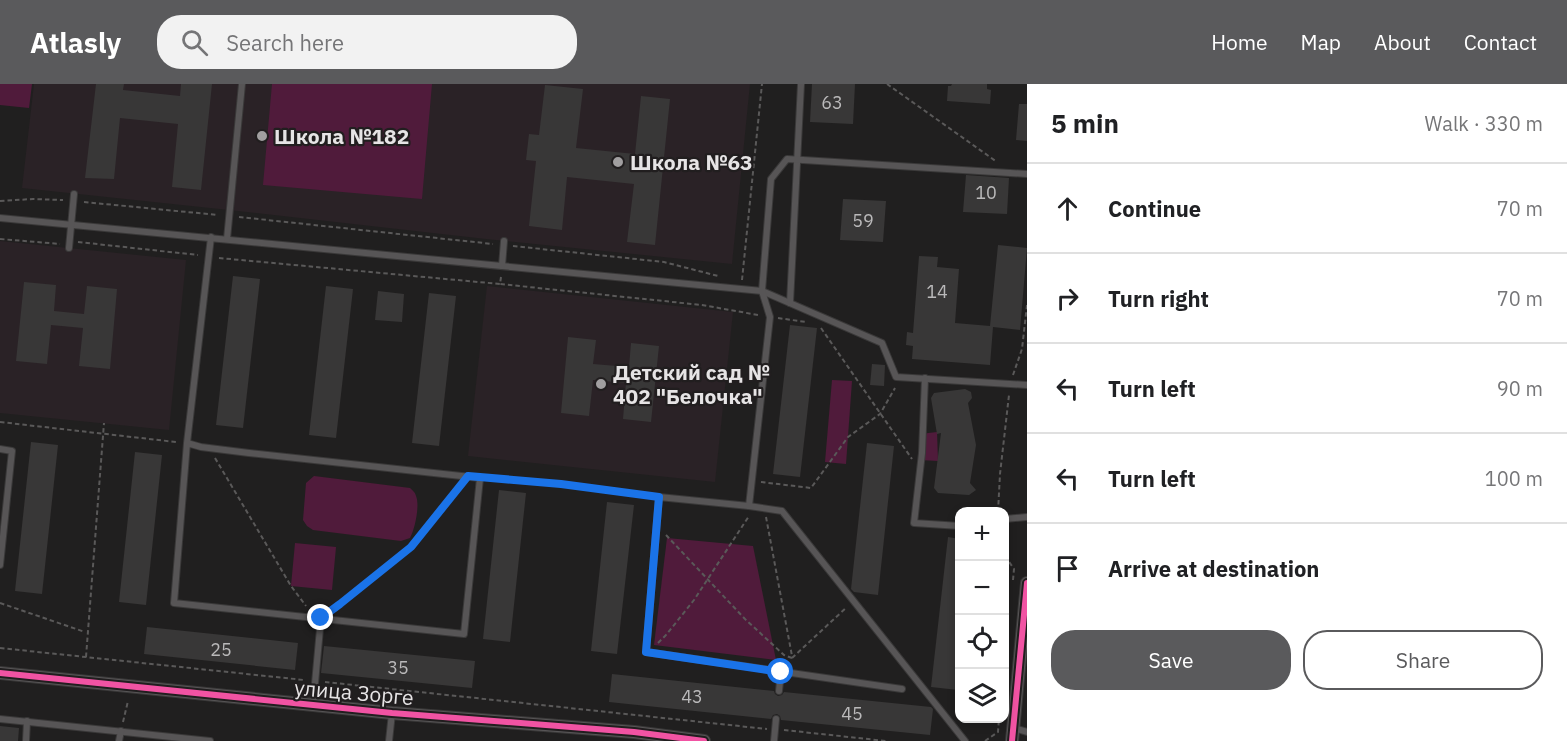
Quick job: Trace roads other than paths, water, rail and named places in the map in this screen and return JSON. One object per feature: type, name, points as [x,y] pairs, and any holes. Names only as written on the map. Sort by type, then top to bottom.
[{"type":"street","points":[[1013,735],[1027,583]]},
{"type":"street","name":"улица Зорге","points":[[0,673],[392,713],[634,732],[704,741]]},
{"type":"lane","points":[[227,239],[242,84]]},
{"type":"lane","points":[[790,303],[801,84]]},
{"type":"lane","points":[[752,507],[752,481],[770,317],[762,291],[771,179],[787,159],[1027,174]]},
{"type":"lane","points":[[69,245],[73,197]]},
{"type":"lane","points":[[0,218],[762,291],[882,343],[896,377],[1027,385]]},
{"type":"lane","points":[[187,443],[208,448],[480,478],[464,634],[174,603],[187,443],[211,237]]},
{"type":"lane","points":[[502,266],[504,243]]},
{"type":"lane","points":[[925,378],[920,471],[914,523],[955,526]]},
{"type":"lane","points":[[0,449],[12,451],[0,565]]},
{"type":"lane","points":[[902,689],[646,652],[659,497],[782,511],[966,741]]},
{"type":"lane","points":[[1009,519],[1027,517]]},
{"type":"lane","points":[[313,705],[317,618]]},
{"type":"lane","points":[[779,691],[781,672]]},
{"type":"lane","points":[[390,741],[392,713]]},
{"type":"lane","points":[[0,719],[210,741]]},
{"type":"lane","points":[[774,741],[776,719]]},
{"type":"lane","points":[[26,741],[27,722]]},
{"type":"lane","points":[[119,741],[120,731]]},
{"type":"lane","points":[[1013,735],[1027,732]]},
{"type":"place","name":"Школа №182","points":[[262,136]]},
{"type":"place","name":"Школа №63","points":[[618,162]]},
{"type":"place","name":"Детский сад № 402 \"Белочка\"","points":[[601,384]]}]
